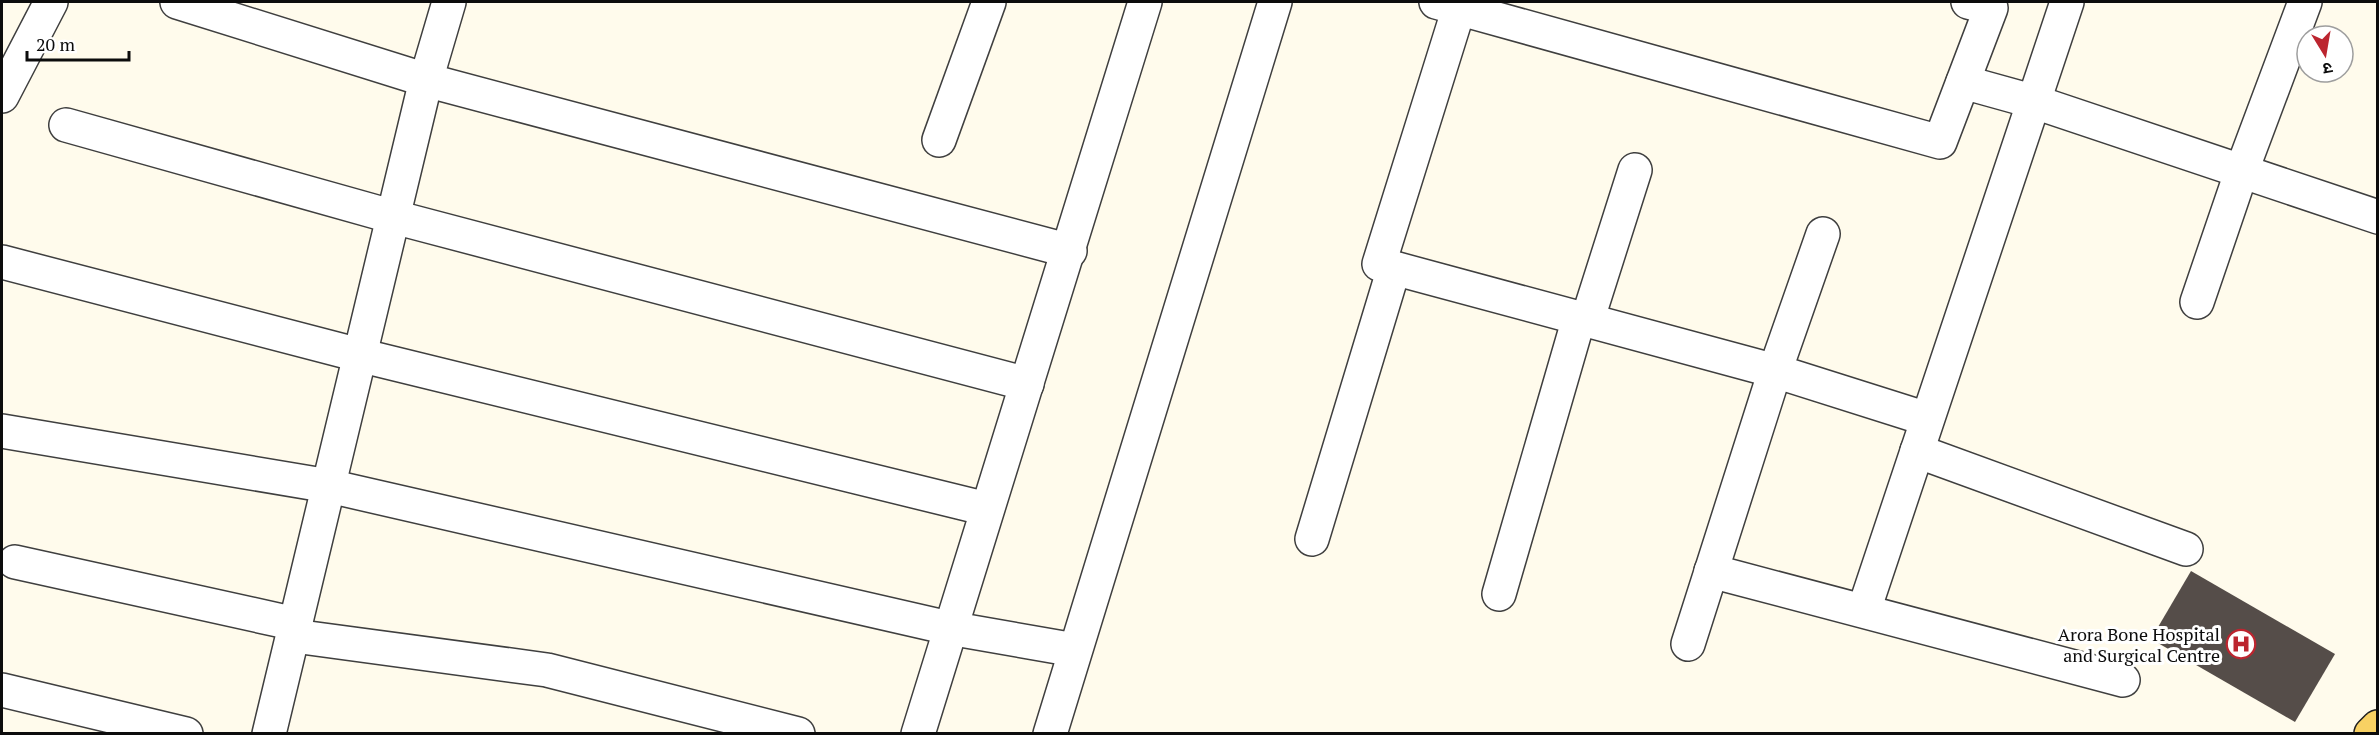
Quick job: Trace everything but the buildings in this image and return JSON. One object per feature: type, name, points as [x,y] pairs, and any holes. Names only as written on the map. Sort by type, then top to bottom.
[{"type":"main road","points":[[2371,734],[2378,727]]},
{"type":"street","points":[[2,96],[51,2]]},
{"type":"street","points":[[177,2],[426,80],[1070,251]]},
{"type":"street","points":[[269,734],[426,80],[449,2]]},
{"type":"street","points":[[939,140],[988,2]]},
{"type":"street","points":[[918,734],[949,628],[1070,251],[1145,2]]},
{"type":"street","points":[[1050,734],[1275,2]]},
{"type":"street","points":[[1927,419],[1775,371],[1379,264],[1447,5],[1940,142],[1991,8],[1968,2]]},
{"type":"street","points":[[1864,610],[2067,2]]},
{"type":"street","points":[[2197,302],[2242,170],[2305,2]]},
{"type":"street","points":[[1963,82],[2035,102],[2378,217]]},
{"type":"street","points":[[66,125],[394,217],[1027,384]]},
{"type":"street","points":[[1499,594],[1583,320],[1635,170]]},
{"type":"street","points":[[1688,644],[1775,371],[1823,234]]},
{"type":"street","points":[[2,262],[359,355],[987,509]]},
{"type":"street","points":[[1312,539],[1394,268]]},
{"type":"street","points":[[2,430],[329,486],[949,628],[1075,650]]},
{"type":"street","points":[[1917,451],[2186,549]]},
{"type":"street","points":[[15,562],[295,630],[547,670],[798,734]]},
{"type":"street","points":[[1711,571],[2123,680]]},
{"type":"street","points":[[2,690],[186,734]]},
{"type":"place","name":"Arora Bone Hospital and Surgical Centre","points":[[2241,644]]}]
